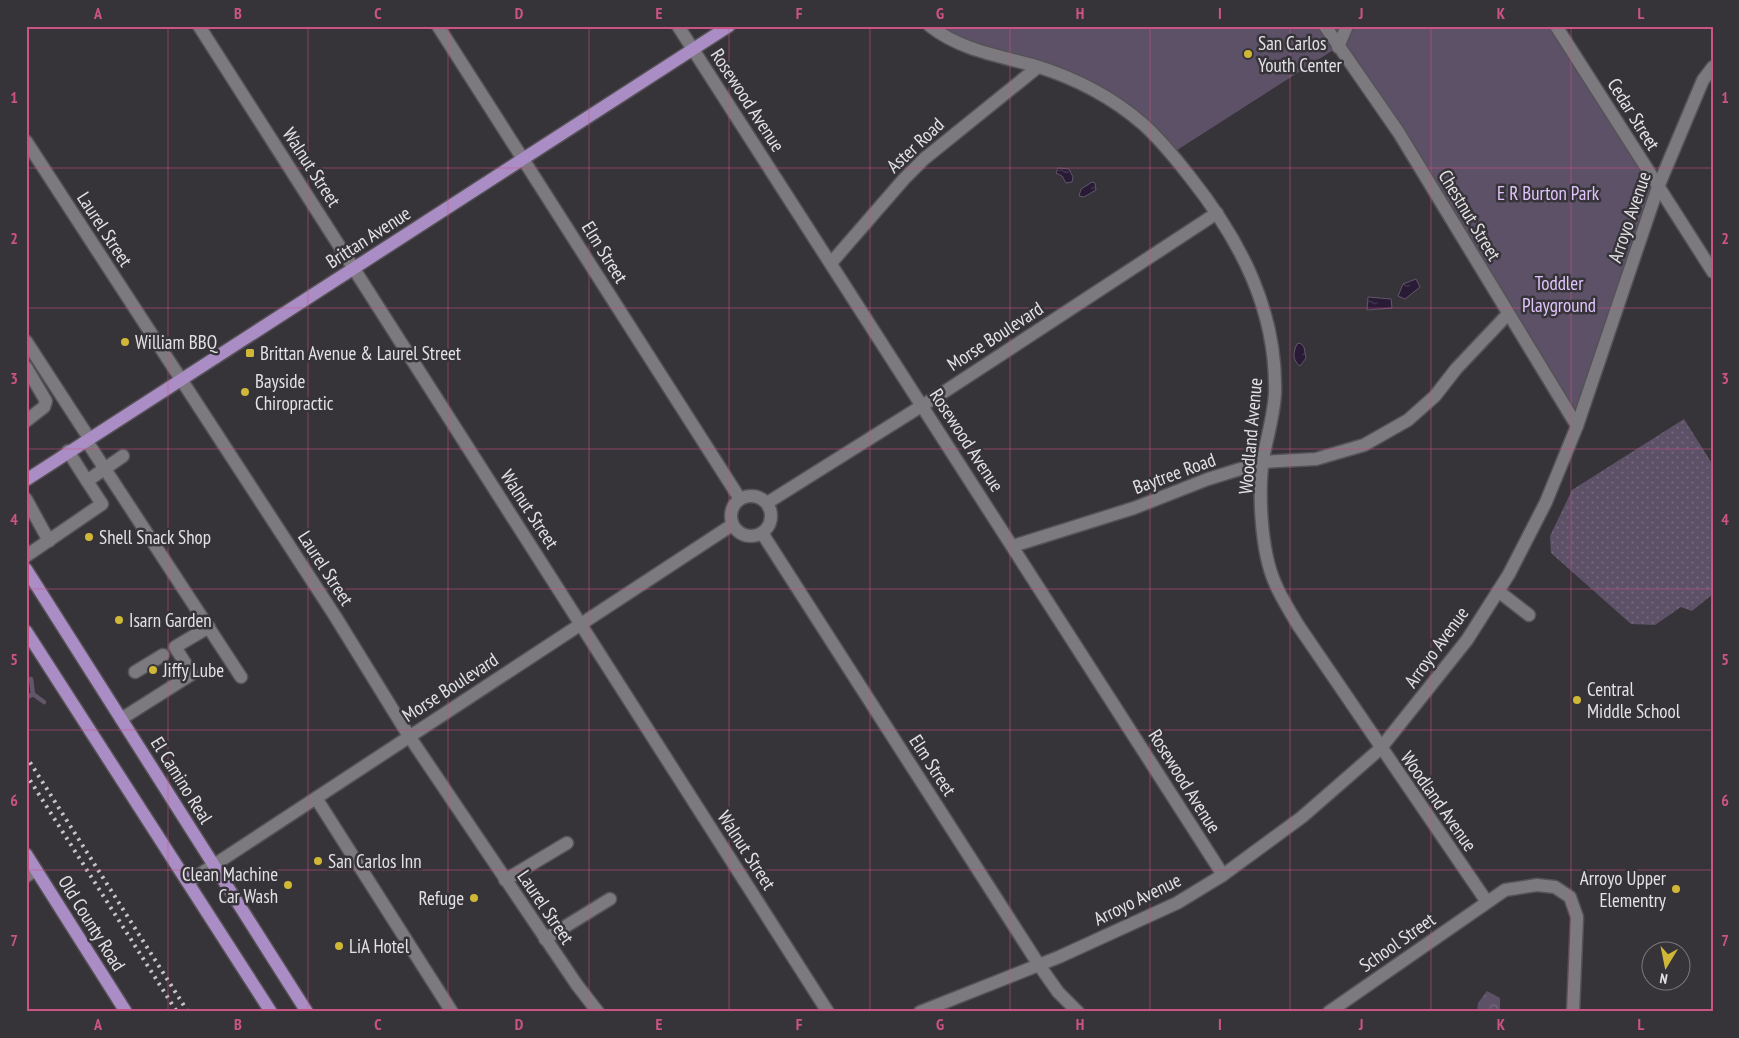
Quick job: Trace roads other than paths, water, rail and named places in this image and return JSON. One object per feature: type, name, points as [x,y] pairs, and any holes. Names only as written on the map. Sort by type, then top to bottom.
[{"type":"main road","name":"Brittan Avenue","points":[[26,480],[68,451],[354,269],[729,26]]},
{"type":"main road","name":"El Camino Real","points":[[26,569],[306,1012]]},
{"type":"main road","points":[[26,631],[271,1012]]},
{"type":"main road","name":"Old County Road","points":[[26,854],[31,873],[126,1012]]},
{"type":"street","name":"Walnut Street","points":[[199,26],[828,1012]]},
{"type":"street","name":"Elm Street","points":[[438,26],[740,499]]},
{"type":"street","name":"Rosewood Avenue","points":[[678,26],[1223,875]]},
{"type":"street","name":"Woodland Avenue","points":[[930,26],[953,42],[1065,77],[1119,106],[1144,125],[1166,147],[1217,213],[1245,261],[1256,285],[1271,338],[1275,394],[1263,462],[1262,538],[1274,582],[1298,625],[1380,749],[1487,902]]},
{"type":"street","name":"Chestnut Street","points":[[1325,26],[1399,133],[1577,426]]},
{"type":"street","points":[[1338,47],[1347,26]]},
{"type":"street","name":"Cedar Street","points":[[1556,26],[1713,272]]},
{"type":"street","name":"Aster Road","points":[[831,263],[904,179],[924,160],[1038,67]]},
{"type":"street","name":"Arroyo Avenue","points":[[920,1012],[1038,965],[1177,903],[1223,875],[1302,817],[1380,749],[1436,681],[1498,591],[1546,502],[1577,426],[1658,187],[1704,80],[1713,67]]},
{"type":"street","name":"Laurel Street","points":[[26,141],[335,616],[408,736],[545,939],[598,1012]]},
{"type":"street","name":"Morse Boulevard","points":[[766,503],[922,405],[1217,213]]},
{"type":"street","name":"Baytree Road","points":[[1013,546],[1134,508],[1208,479],[1263,462],[1316,459],[1364,445],[1408,420],[1435,396],[1456,369],[1508,314]]},
{"type":"street","points":[[26,341],[105,469],[241,677]]},
{"type":"street","points":[[26,367],[46,401],[44,406],[26,421]]},
{"type":"street","points":[[26,556],[102,504],[68,451]]},
{"type":"street","points":[[87,481],[124,456]]},
{"type":"street","points":[[754,496],[766,503],[771,516],[767,528],[762,533],[756,536],[742,534],[732,525],[731,510],[740,499],[754,496]]},
{"type":"street","points":[[26,499],[31,521],[49,541]]},
{"type":"street","name":"Morse Boulevard","points":[[188,882],[732,525]]},
{"type":"street","name":"Elm Street","points":[[762,533],[1038,965],[1058,992],[1078,1012]]},
{"type":"street","points":[[1498,591],[1529,615]]},
{"type":"street","points":[[121,719],[192,674],[175,648],[209,626]]},
{"type":"street","points":[[135,672],[163,655]]},
{"type":"street","points":[[316,798],[452,1012]]},
{"type":"street","points":[[505,880],[567,843]]},
{"type":"street","points":[[1487,902],[1505,890],[1537,885],[1555,888],[1570,897],[1577,917],[1573,1012]]},
{"type":"street","points":[[545,939],[610,898]]},
{"type":"street","name":"School Street","points":[[1329,1012],[1487,902]]},
{"type":"water","points":[[1058,168],[1069,169],[1073,177],[1072,182],[1066,183],[1062,176],[1056,173]]},
{"type":"water","points":[[1092,182],[1095,183],[1096,190],[1084,197],[1079,196],[1081,189]]},
{"type":"water","points":[[1416,279],[1420,287],[1405,299],[1398,296],[1403,284]]},
{"type":"water","points":[[1368,297],[1391,299],[1392,308],[1367,310]]},
{"type":"water","points":[[1300,343],[1304,347],[1306,358],[1300,366],[1294,356],[1297,344]]},
{"type":"waterway","points":[[31,679],[33,694]]},
{"type":"waterway","points":[[33,694],[44,702]]},
{"type":"waterway","points":[[26,698],[33,694]]},
{"type":"railway","points":[[26,756],[188,1012]]},
{"type":"railway","points":[[26,774],[177,1012]]},
{"type":"place","name":"San Carlos Youth Center","points":[[1248,54]]},
{"type":"place","name":"William BBQ","points":[[125,342]]},
{"type":"place","name":"Brittan Avenue & Laurel Street","points":[[250,353]]},
{"type":"place","name":"Bayside Chiropractic","points":[[245,392]]},
{"type":"place","name":"Shell Snack Shop","points":[[89,537]]},
{"type":"place","name":"Isarn Garden","points":[[119,620]]},
{"type":"place","name":"Jiffy Lube","points":[[153,670]]},
{"type":"place","name":"Central Middle School","points":[[1577,700]]},
{"type":"place","name":"San Carlos Inn","points":[[318,861]]},
{"type":"place","name":"Clean Machine Car Wash","points":[[288,885]]},
{"type":"place","name":"Arroyo Upper Elementry","points":[[1676,889]]},
{"type":"place","name":"Refuge","points":[[474,898]]},
{"type":"place","name":"LiA Hotel","points":[[339,946]]},
{"type":"park label","name":"E R Burton Park","points":[[1548,193]]},
{"type":"park label","name":"Toddler Playground","points":[[1559,294]]}]
